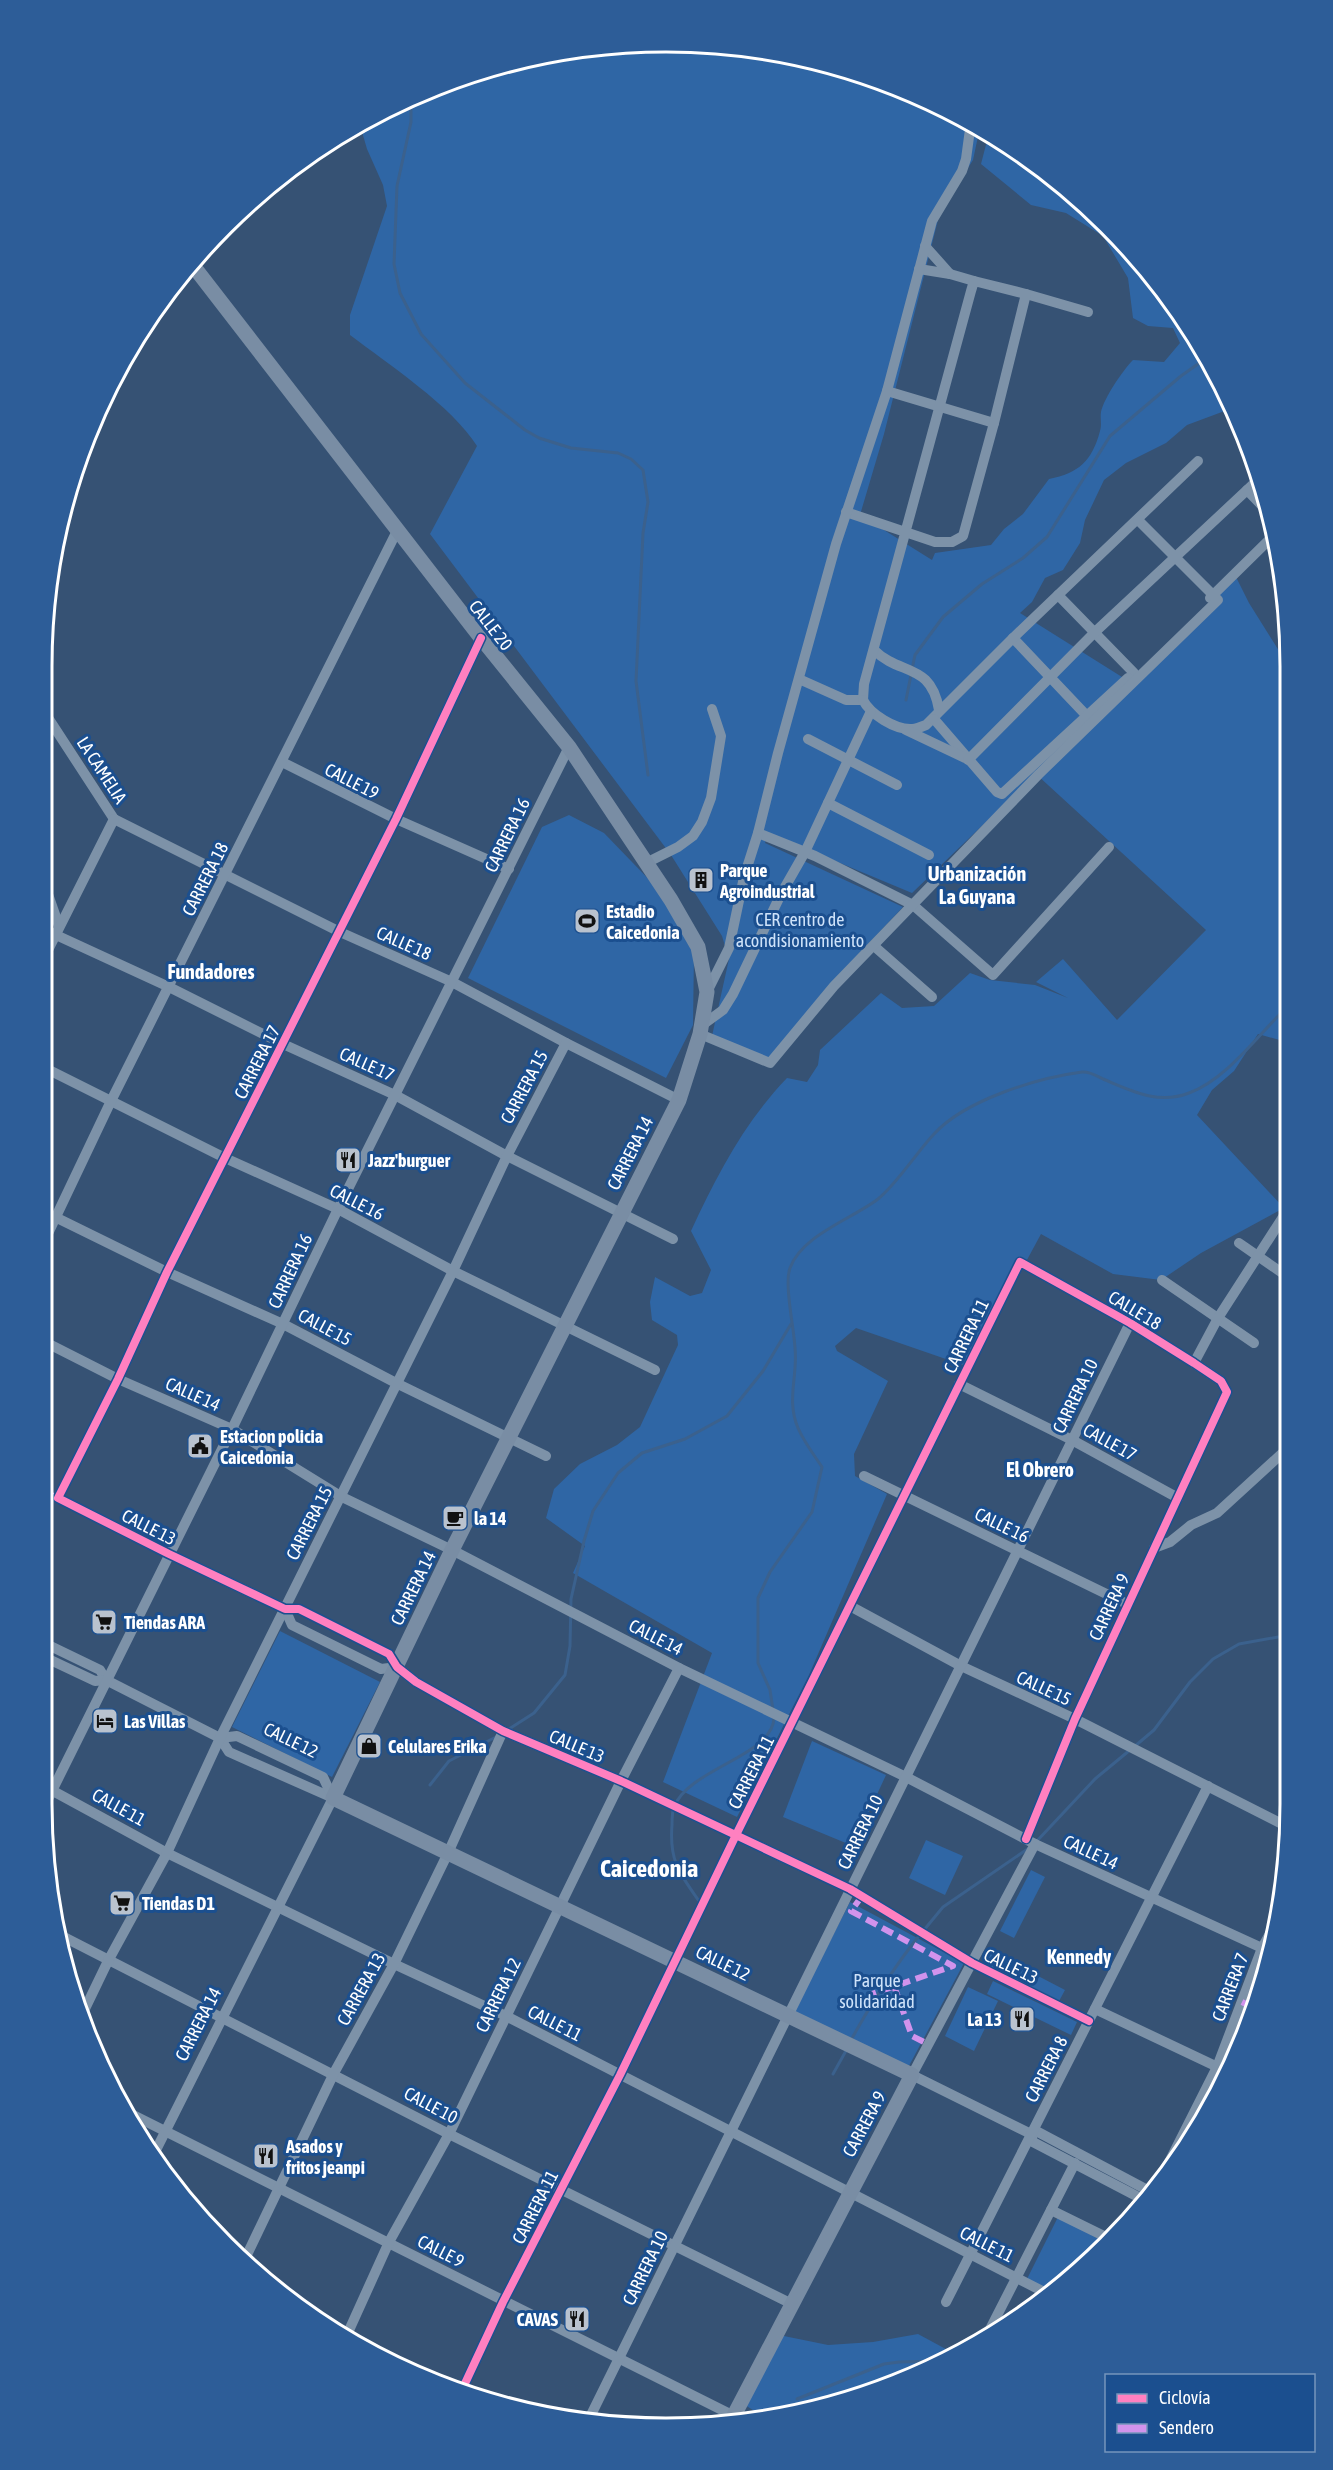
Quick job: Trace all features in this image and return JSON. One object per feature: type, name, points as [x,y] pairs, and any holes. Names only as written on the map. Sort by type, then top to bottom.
[{"type":"main road","name":"CALLE 20","points":[[197,271],[481,638],[569,747],[671,900],[698,947],[707,992],[700,1030]]},
{"type":"main road","name":"CARRERA 14","points":[[333,1798],[452,1550],[679,1100],[700,1030]]},
{"type":"main road","name":"CALLE 12","points":[[333,1798],[912,2075]]},
{"type":"main road","name":"CARRERA 9","points":[[740,2413],[792,2304],[912,2075]]},
{"type":"street","points":[[707,992],[729,948],[744,877],[799,679],[846,512],[887,391],[932,221],[962,171],[970,133]]},
{"type":"street","points":[[925,246],[950,274]]},
{"type":"street","points":[[919,268],[950,274],[1088,312]]},
{"type":"street","points":[[968,760],[871,711],[863,700],[868,671],[974,281]]},
{"type":"street","points":[[846,512],[935,542],[952,542],[963,536],[1026,294]]},
{"type":"street","points":[[887,391],[994,423]]},
{"type":"street","points":[[903,729],[913,729],[936,714],[1198,460]]},
{"type":"street","points":[[968,760],[1095,633],[1253,484]]},
{"type":"street","points":[[1247,490],[1258,502]]},
{"type":"street","points":[[871,711],[805,852],[781,894],[733,994],[723,1010],[700,1030],[770,1063],[834,986],[1039,774],[1218,600],[1138,520]]},
{"type":"street","name":"CARRERA 18","points":[[52,1224],[111,1101],[398,529]]},
{"type":"street","points":[[936,693],[936,714],[968,760],[1002,794],[1134,673],[1268,541]]},
{"type":"street","points":[[1058,595],[1134,673]]},
{"type":"street","name":"CARRERA 17","points":[[58,1498],[118,1379],[167,1272],[396,819],[481,638]]},
{"type":"street","points":[[1012,638],[1086,715]]},
{"type":"street","points":[[874,650],[886,662],[915,671],[936,693],[952,697]]},
{"type":"street","points":[[868,671],[886,662]]},
{"type":"street","points":[[799,679],[846,700],[863,700]]},
{"type":"street","points":[[646,863],[678,847],[693,836],[702,822],[711,798],[721,736],[712,709]]},
{"type":"street","name":"LA CAMELIA","points":[[52,724],[114,819]]},
{"type":"street","points":[[808,739],[897,785]]},
{"type":"street","name":"CARRERA 16","points":[[52,1778],[106,1680],[232,1429],[338,1209],[569,747]]},
{"type":"street","name":"CALLE 19","points":[[282,762],[396,819],[509,869]]},
{"type":"street","points":[[828,804],[929,855]]},
{"type":"street","points":[[52,941],[114,819]]},
{"type":"street","name":"CALLE 18","points":[[114,819],[340,932],[452,982],[679,1100]]},
{"type":"street","points":[[758,833],[805,852],[914,905],[993,975],[1109,847]]},
{"type":"street","points":[[52,912],[57,930]]},
{"type":"street","name":"CALLE 17","points":[[52,930],[57,930],[283,1044],[395,1095],[507,1156],[673,1239]]},
{"type":"street","points":[[874,946],[932,998]]},
{"type":"street","name":"CARRERA 15","points":[[87,2005],[167,1852],[220,1738],[342,1497],[507,1156],[566,1043]]},
{"type":"street","name":"CALLE 16","points":[[52,1072],[225,1158],[338,1209],[453,1271],[654,1371]]},
{"type":"street","name":"CALLE 15","points":[[55,1217],[167,1272],[284,1324],[396,1383],[546,1456]]},
{"type":"street","points":[[1194,1363],[1218,1318],[1280,1221]]},
{"type":"street","points":[[1239,1243],[1280,1271]]},
{"type":"street","name":"CALLE 18","points":[[1020,1262],[1130,1323],[1194,1363],[1221,1381],[1227,1392]]},
{"type":"street","name":"CARRERA 11","points":[[465,2383],[503,2302],[620,2075],[736,1835],[1020,1262]]},
{"type":"street","points":[[1162,1280],[1254,1343]]},
{"type":"street","name":"CARRERA 10","points":[[592,2413],[1130,1323]]},
{"type":"street","name":"CALLE 14","points":[[52,1346],[118,1379],[232,1429],[342,1497],[452,1550],[679,1668],[906,1777],[1151,1899],[1262,1948]]},
{"type":"street","name":"CALLE 17","points":[[960,1384],[1072,1440],[1178,1498]]},
{"type":"street","name":"CARRERA 9","points":[[912,2075],[972,1963],[1031,1841],[1075,1719],[1227,1392]]},
{"type":"street","points":[[1154,1548],[1170,1542],[1191,1525],[1217,1513],[1280,1455]]},
{"type":"street","name":"CALLE 16","points":[[864,1476],[1127,1604]]},
{"type":"street","name":"CALLE 13","points":[[58,1498],[285,1609],[298,1610],[389,1654],[397,1667],[416,1682],[503,1731],[621,1781],[850,1889],[972,1963],[1089,2021]]},
{"type":"street","name":"CALLE 15","points":[[850,1606],[961,1666],[1075,1719],[1280,1823]]},
{"type":"street","name":"CALLE 13","points":[[285,1609],[292,1625],[381,1669],[397,1667]]},
{"type":"street","name":"CALLE 12","points":[[52,1647],[100,1670],[106,1680]]},
{"type":"street","name":"CALLE 12","points":[[52,1661],[94,1681],[106,1680],[220,1738],[230,1752],[333,1798]]},
{"type":"street","name":"CARRERA 12","points":[[350,2329],[389,2242],[449,2134],[621,1781],[679,1668]]},
{"type":"street","name":"CARRERA 13","points":[[248,2253],[334,2073],[394,1964],[448,1853],[503,1731]]},
{"type":"street","name":"CALLE 12","points":[[220,1738],[237,1736],[323,1778],[333,1798]]},
{"type":"street","name":"CARRERA 8","points":[[946,2302],[1208,1786]]},
{"type":"street","name":"CALLE 11","points":[[52,1790],[167,1852],[394,1964],[506,2016],[1041,2290]]},
{"type":"street","name":"CARRERA 14","points":[[157,2147],[333,1798]]},
{"type":"street","name":"CALLE 10","points":[[68,1939],[334,2073],[449,2134],[792,2304]]},
{"type":"street","name":"CARRERA 7","points":[[1228,2052],[1264,1944]]},
{"type":"street","points":[[1095,2009],[1220,2068]]},
{"type":"street","name":"CALLE 12","points":[[912,2075],[1031,2134],[1038,2132],[1145,2187]]},
{"type":"street","name":"CALLE 9","points":[[139,2117],[389,2242],[503,2302],[619,2358],[725,2414]]},
{"type":"street","name":"CALLE 12","points":[[1031,2134],[1033,2142],[1138,2197]]},
{"type":"street","points":[[1002,2318],[1016,2278],[1075,2163]]},
{"type":"street","points":[[1051,2210],[1103,2236]]},
{"type":"green space","name":"CER centro de acondisionamiento","points":[[666,52],[747,58],[825,73],[901,99],[974,135],[978,137],[973,160],[940,212],[884,434],[860,515],[932,560],[935,553],[991,545],[1004,529],[1023,514],[1049,479],[1076,469],[1088,458],[1097,441],[1101,426],[1101,412],[1106,399],[1119,377],[1133,360],[1164,362],[1180,343],[1173,328],[1148,326],[1133,318],[1128,278],[1103,236],[1066,213],[1031,205],[981,164],[986,143],[1040,179],[1071,205],[1101,232],[1128,262],[1177,325],[1224,411],[1187,425],[1166,443],[1126,463],[1104,480],[1085,520],[1080,543],[1063,570],[1045,578],[1032,602],[1020,613],[1130,682],[1236,577],[1249,603],[1280,652],[1280,1040],[1258,1034],[1234,1071],[1212,1090],[1197,1115],[1280,1204],[1280,1210],[1201,1253],[1161,1280],[1113,1274],[1041,1234],[969,1367],[856,1328],[835,1346],[837,1351],[888,1381],[854,1454],[855,1476],[887,1494],[809,1675],[737,1817],[663,1782],[712,1653],[573,1573],[585,1546],[546,1518],[554,1489],[580,1464],[617,1445],[640,1427],[678,1345],[677,1335],[652,1320],[650,1302],[655,1277],[690,1296],[702,1293],[711,1270],[691,1231],[733,1150],[758,1113],[787,1078],[807,1082],[818,1065],[820,1050],[881,993],[902,1008],[934,1006],[970,973],[990,980],[1035,985],[1068,998],[1036,982],[1063,959],[1117,1020],[1206,930],[1036,774],[912,893],[768,833],[765,843],[903,907],[832,982],[770,1059],[712,1036],[729,959],[722,936],[671,855],[430,534],[477,446],[466,431],[436,401],[350,335],[350,315],[387,206],[383,185],[363,134],[432,99],[469,85],[547,64],[586,58]]},
{"type":"green space","name":"Estadio Caicedonia","points":[[569,815],[604,833],[660,891],[694,951],[693,1025],[666,1078],[468,978],[542,827]]},
{"type":"green space","points":[[280,1631],[380,1682],[332,1777],[232,1727]]},
{"type":"green space","points":[[812,1741],[886,1775],[853,1846],[783,1817]]},
{"type":"green space","points":[[926,1840],[963,1856],[945,1895],[909,1878]]},
{"type":"green space","points":[[1031,1870],[1045,1877],[1014,1938],[1000,1931]]},
{"type":"green space","name":"Parque solidaridad","points":[[850,1902],[964,1963],[903,2077],[791,2017]]},
{"type":"green space","points":[[990,1951],[1065,1990],[1058,2003],[983,1965]]},
{"type":"green space","points":[[993,1981],[1077,2022],[1071,2035],[987,1994]]},
{"type":"green space","points":[[968,1987],[998,2001],[974,2051],[945,2036]]},
{"type":"green space","points":[[1058,2217],[1099,2239],[1044,2288],[1027,2279]]},
{"type":"green space","points":[[918,2334],[946,2349],[901,2371],[825,2397],[754,2411],[745,2405],[779,2335],[828,2345],[873,2342]]},
{"type":"waterway","points":[[411,109],[411,122],[397,186],[394,264],[400,293],[421,334],[465,383],[525,430],[539,438],[571,448],[618,453],[631,459],[643,470],[648,502],[643,533],[636,681],[648,775]]},
{"type":"waterway","points":[[912,669],[915,655],[943,617],[982,584],[1023,558],[1047,537],[1110,436],[1200,363]]},
{"type":"waterway","points":[[906,700],[911,675]]},
{"type":"waterway","points":[[773,1710],[770,1690],[758,1663],[758,1598],[770,1572],[812,1512],[822,1467],[800,1433],[793,1408],[795,1358],[788,1275],[796,1256],[816,1237],[878,1199],[934,1134],[947,1122],[983,1101],[1044,1079],[1085,1072],[1145,1095],[1167,1098],[1189,1093],[1203,1087],[1229,1067],[1280,1014]]},
{"type":"waterway","points":[[509,1729],[534,1713],[565,1675],[570,1646],[571,1599],[584,1541],[593,1511],[618,1473],[642,1453],[685,1439],[727,1416],[763,1371],[791,1324]]},
{"type":"waterway","points":[[1135,1746],[1154,1730],[1190,1682],[1213,1659],[1239,1644],[1280,1637]]},
{"type":"waterway","points":[[699,1901],[681,1875],[674,1858],[672,1848],[674,1807],[683,1794],[696,1782],[760,1742],[770,1730],[774,1717]]},
{"type":"waterway","points":[[430,1785],[449,1761],[496,1737]]},
{"type":"waterway","points":[[1036,1842],[1095,1779],[1130,1750]]},
{"type":"waterway","points":[[924,1930],[943,1907],[1029,1848]]},
{"type":"waterway","points":[[851,2040],[883,1986],[919,1936]]},
{"type":"waterway","points":[[833,2074],[847,2049]]},
{"type":"waterway","points":[[797,2399],[884,2364],[922,2361]]},
{"type":"marked path","points":[[52,1495],[58,1498]]},
{"type":"marked path","points":[[862,1896],[851,1911],[953,1966],[872,1994]]},
{"type":"marked path","points":[[894,1986],[912,2036],[928,2044]]},
{"type":"marked path","points":[[1242,2002],[1247,2004]]},
{"type":"cycle path","points":[[481,638],[396,819],[167,1272],[118,1379],[58,1498],[285,1609],[299,1609],[389,1654],[397,1667],[416,1682],[503,1731],[621,1781],[850,1889],[972,1963],[1089,2021]]},
{"type":"cycle path","points":[[465,2383],[503,2302],[620,2075],[736,1835],[1020,1262],[1130,1323],[1194,1363],[1221,1381],[1227,1392],[1075,1719],[1026,1839]]},
{"type":"place","name":"Parque Agroindustrial","points":[[701,880]]},
{"type":"place","name":"Estadio Caicedonia","points":[[587,921]]},
{"type":"place","name":"Jazz'burguer","points":[[348,1160]]},
{"type":"place","name":"Estacion policia Caicedonia","points":[[200,1446]]},
{"type":"place","name":"la 14","points":[[455,1518]]},
{"type":"place","name":"Tiendas ARA","points":[[104,1622]]},
{"type":"place","name":"Las Villas","points":[[105,1721]]},
{"type":"place","name":"Celulares Erika","points":[[369,1746]]},
{"type":"place","name":"Tiendas D1","points":[[122,1903]]},
{"type":"place","name":"La 13","points":[[1022,2019]]},
{"type":"place","name":"Asados y fritos jeanpi","points":[[266,2156]]},
{"type":"place","name":"CAVAS","points":[[577,2319]]},
{"type":"district","name":"Urbanización La Guyana","points":[[977,884]]},
{"type":"district","name":"Fundadores","points":[[211,971]]},
{"type":"district","name":"El Obrero","points":[[1040,1469]]},
{"type":"district","name":"Caicedonia","points":[[649,1868]]},
{"type":"district","name":"Kennedy","points":[[1079,1956]]}]
